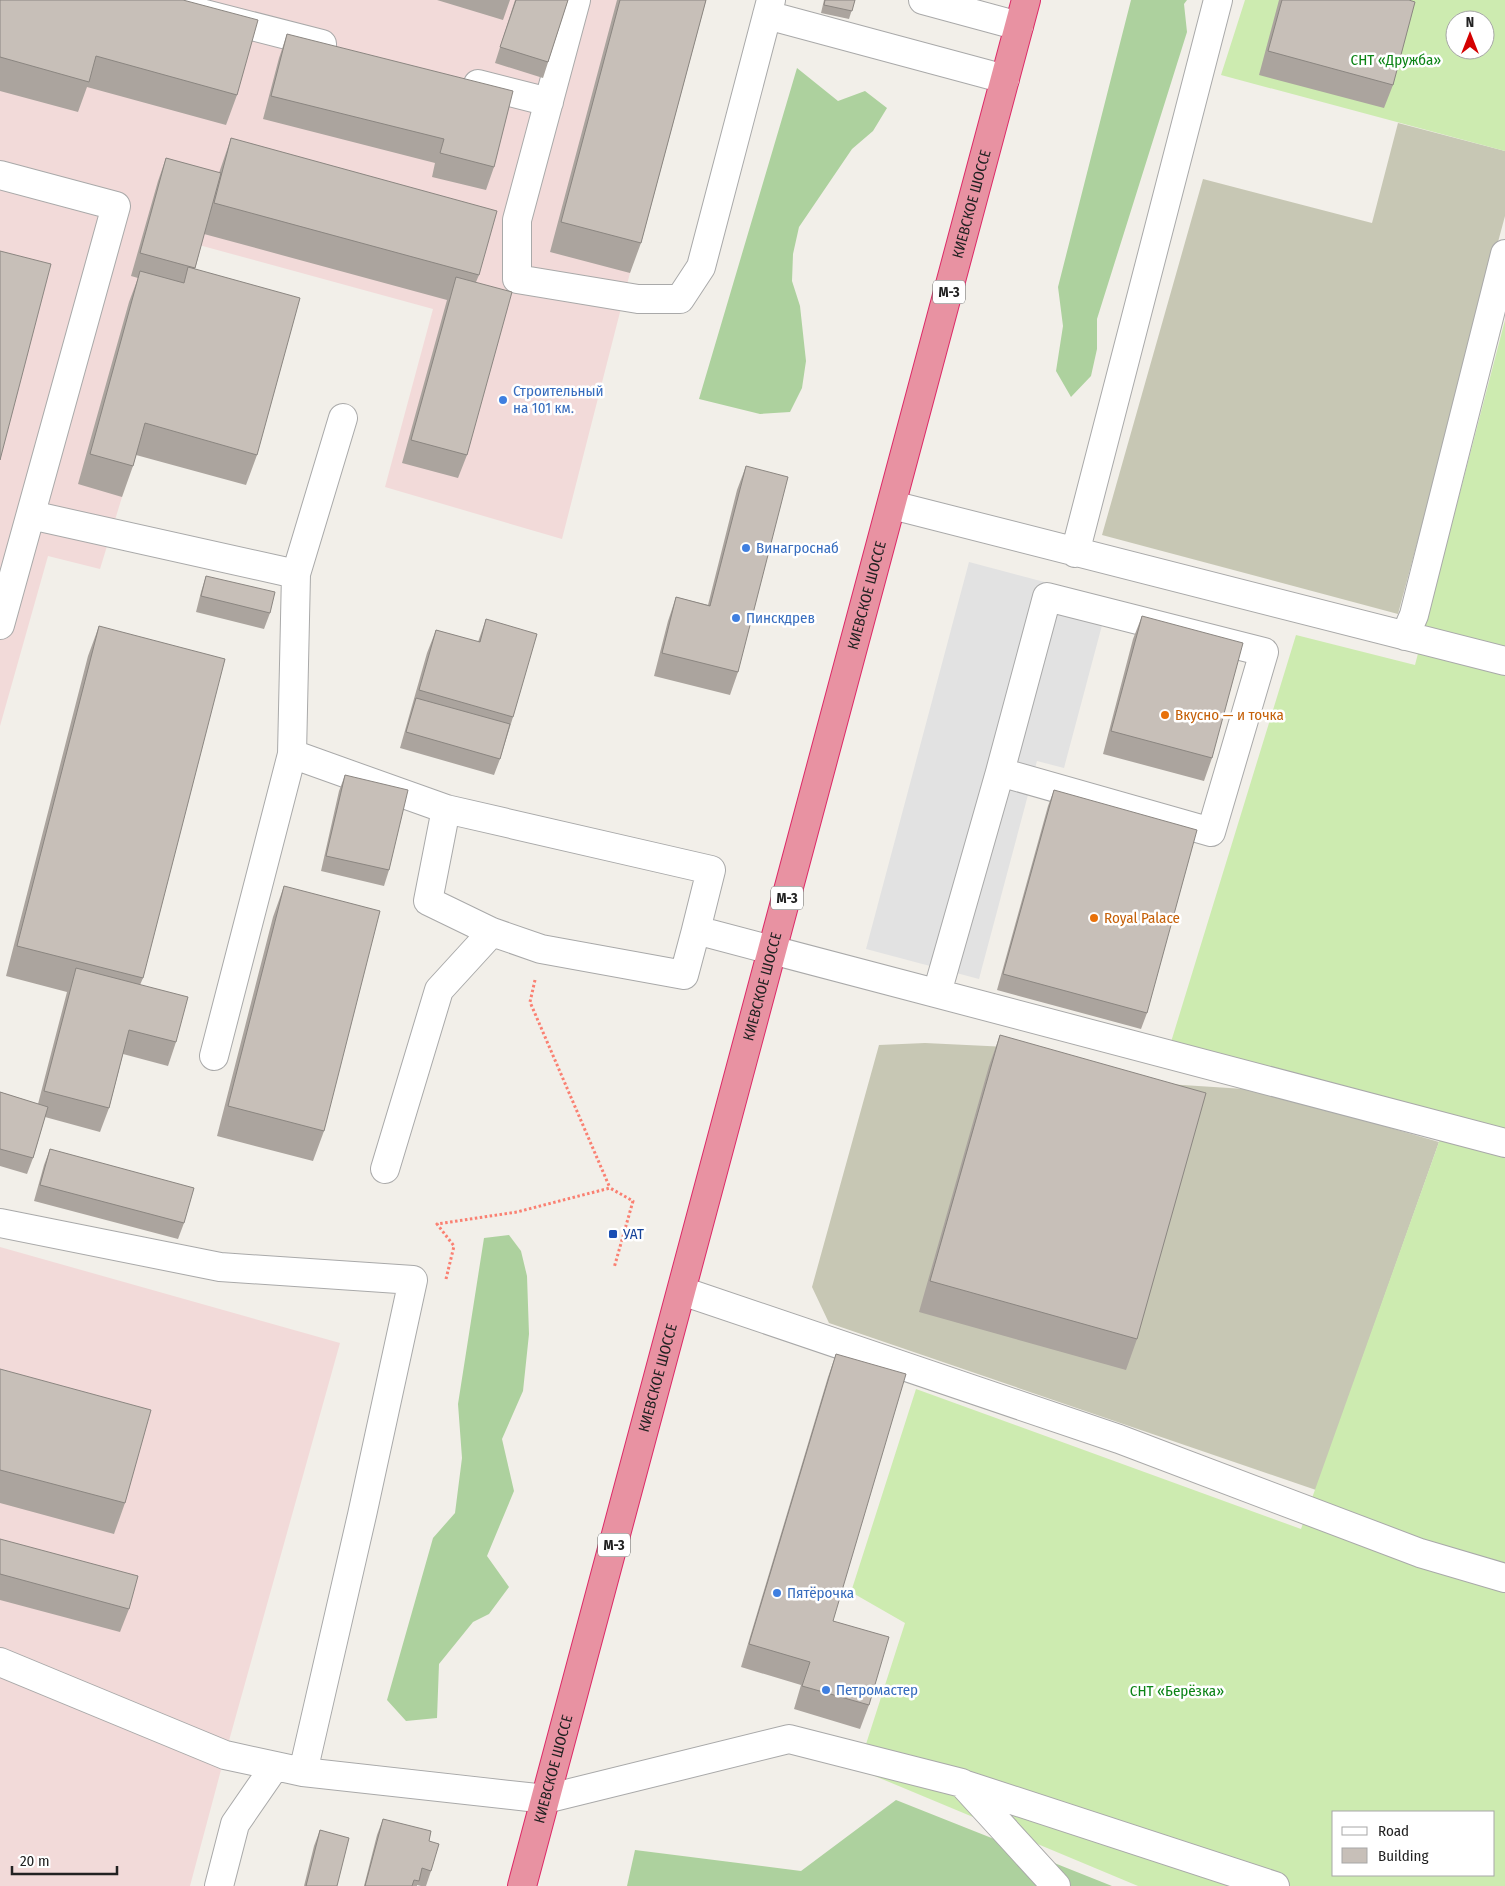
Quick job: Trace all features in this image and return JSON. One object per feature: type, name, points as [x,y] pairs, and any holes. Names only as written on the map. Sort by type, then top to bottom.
[{"type":"highway","name":"КИЕВСКОЕ ШОССЕ","points":[[522,1886],[1022,13]]},
{"type":"street","points":[[150,0],[349,51]]},
{"type":"street","points":[[576,0],[517,220],[517,279],[638,300],[680,299],[701,267],[769,7],[1005,79]]},
{"type":"street","points":[[923,0],[1022,13]]},
{"type":"street","points":[[1075,553],[1218,0]]},
{"type":"street","points":[[454,78],[549,102]]},
{"type":"street","points":[[0,175],[116,206],[0,625]]},
{"type":"street","points":[[1405,636],[1414,615],[1505,254]]},
{"type":"street","points":[[214,1056],[292,754],[296,574],[343,418]]},
{"type":"street","points":[[892,505],[1505,661]]},
{"type":"street","points":[[30,515],[296,574]]},
{"type":"street","points":[[937,993],[1000,772],[1047,597],[1264,652],[1212,832],[1000,772]]},
{"type":"street","points":[[292,754],[446,810],[711,870],[684,975],[540,949],[492,932],[428,901],[446,810]]},
{"type":"street","points":[[696,930],[1505,1143]]},
{"type":"street","points":[[385,1169],[439,990],[492,932]]},
{"type":"street","points":[[0,1223],[220,1267],[414,1280],[304,1772]]},
{"type":"street","points":[[682,1291],[1119,1439],[1420,1553],[1505,1578]]},
{"type":"street","points":[[0,1662],[225,1755],[304,1772],[546,1799],[789,1739],[962,1783],[1275,1886]]},
{"type":"street","points":[[219,1886],[235,1824],[275,1766]]},
{"type":"street","points":[[962,1783],[1056,1886]]},
{"type":"path","points":[[540,949],[530,1002],[610,1188],[633,1201],[614,1268]]},
{"type":"path","points":[[444,1285],[454,1246],[437,1224],[517,1212],[610,1188]]},
{"type":"shaded area","name":"Строительный на 101 км.","points":[[0,0],[706,0],[630,273],[562,539],[385,487],[433,309],[199,245],[100,569],[48,556],[0,726]]},
{"type":"shaded area","points":[[1398,123],[1505,151],[1505,216],[1398,614],[1102,535],[1203,179],[1372,223]]},
{"type":"shaded area","points":[[969,562],[1109,599],[1064,768],[1037,761],[979,979],[866,949]]},
{"type":"shaded area","points":[[925,1043],[1008,1047],[1167,1084],[1260,1090],[1439,1142],[1316,1490],[829,1323],[812,1287],[879,1045]]},
{"type":"shaded area","points":[[0,1247],[340,1343],[190,1886],[0,1886]]},
{"type":"green space","points":[[1131,0],[1187,0],[1184,4],[1187,32],[1097,319],[1097,349],[1091,376],[1071,397],[1056,371],[1063,326],[1058,287]]},
{"type":"green space","name":"СНТ «Дружба»","points":[[1245,0],[1505,0],[1505,151],[1221,75]]},
{"type":"green space","points":[[797,68],[838,101],[865,91],[887,108],[873,131],[852,149],[799,227],[793,254],[792,281],[800,306],[806,361],[802,388],[790,412],[760,414],[699,399]]},
{"type":"green space","name":"СНТ «Берёзка»","points":[[1505,320],[1505,1886],[1138,1886],[858,1769],[905,1623],[851,1592],[916,1389],[1301,1529],[1449,1114],[1171,1042],[1296,635],[1415,665]]},
{"type":"green space","points":[[509,1235],[521,1251],[527,1276],[529,1334],[523,1391],[502,1439],[514,1491],[487,1556],[509,1587],[489,1614],[473,1622],[439,1664],[437,1718],[406,1721],[387,1700],[433,1538],[455,1513],[462,1458],[458,1404],[484,1238]]},
{"type":"green space","points":[[896,1800],[1112,1886],[627,1886],[635,1850],[801,1871]]},
{"type":"building","points":[[0,0],[183,0],[258,20],[237,95],[96,56],[89,82],[0,57]]},
{"type":"building","points":[[516,0],[568,0],[548,62],[500,47]]},
{"type":"building","points":[[620,0],[706,0],[641,243],[561,222]]},
{"type":"building","points":[[825,0],[855,0],[852,11],[824,5]]},
{"type":"building","points":[[1282,0],[1409,0],[1415,2],[1393,85],[1268,51]]},
{"type":"building","points":[[287,34],[513,91],[494,167],[440,153],[444,139],[271,96]]},
{"type":"building","points":[[231,138],[497,211],[479,275],[214,203]]},
{"type":"building","points":[[166,158],[221,173],[195,268],[140,253]]},
{"type":"building","points":[[0,251],[51,264],[0,460]]},
{"type":"building","points":[[188,267],[300,298],[257,455],[145,423],[133,466],[90,454],[140,271],[184,283]]},
{"type":"building","points":[[456,277],[512,292],[467,455],[411,440]]},
{"type":"building","points":[[746,466],[788,477],[738,672],[662,653],[676,597],[710,606]]},
{"type":"building","points":[[206,576],[275,592],[270,613],[201,596]]},
{"type":"building","points":[[1142,616],[1243,643],[1212,758],[1111,731]]},
{"type":"building","points":[[486,619],[537,634],[513,717],[419,690],[436,630],[480,642]]},
{"type":"building","points":[[99,626],[225,659],[143,978],[17,946]]},
{"type":"building","points":[[416,698],[510,724],[500,759],[406,732]]},
{"type":"building","points":[[345,775],[408,790],[389,870],[326,856]]},
{"type":"building","name":"Royal Palace","points":[[1054,790],[1197,830],[1147,1013],[1003,974]]},
{"type":"building","points":[[284,886],[380,911],[324,1131],[228,1106]]},
{"type":"building","points":[[76,968],[188,997],[176,1042],[129,1030],[109,1108],[44,1091]]},
{"type":"building","points":[[1000,1035],[1206,1093],[1137,1339],[930,1281]]},
{"type":"building","points":[[0,1092],[48,1107],[33,1158],[0,1149]]},
{"type":"building","points":[[50,1149],[194,1188],[184,1223],[40,1185]]},
{"type":"building","points":[[836,1354],[906,1374],[833,1621],[889,1637],[869,1705],[802,1686],[810,1662],[749,1644]]},
{"type":"building","points":[[0,1369],[151,1410],[125,1503],[0,1470]]},
{"type":"building","points":[[0,1539],[138,1576],[129,1609],[0,1574]]},
{"type":"building","points":[[383,1819],[431,1831],[429,1841],[439,1844],[431,1871],[422,1868],[419,1881],[414,1880],[412,1886],[365,1886]]},
{"type":"building","points":[[320,1830],[349,1838],[337,1886],[306,1886]]},
{"type":"place","name":"Строительный на 101 км.","points":[[503,400]]},
{"type":"place","name":"Винагроснаб","points":[[746,548]]},
{"type":"place","name":"Пинскдрев","points":[[736,618]]},
{"type":"place","name":"Вкусно — и точка","points":[[1165,715]]},
{"type":"place","name":"Royal Palace","points":[[1094,918]]},
{"type":"place","name":"УАТ","points":[[613,1234]]},
{"type":"place","name":"Пятёрочка","points":[[777,1593]]},
{"type":"place","name":"Петромастер","points":[[826,1690]]}]
